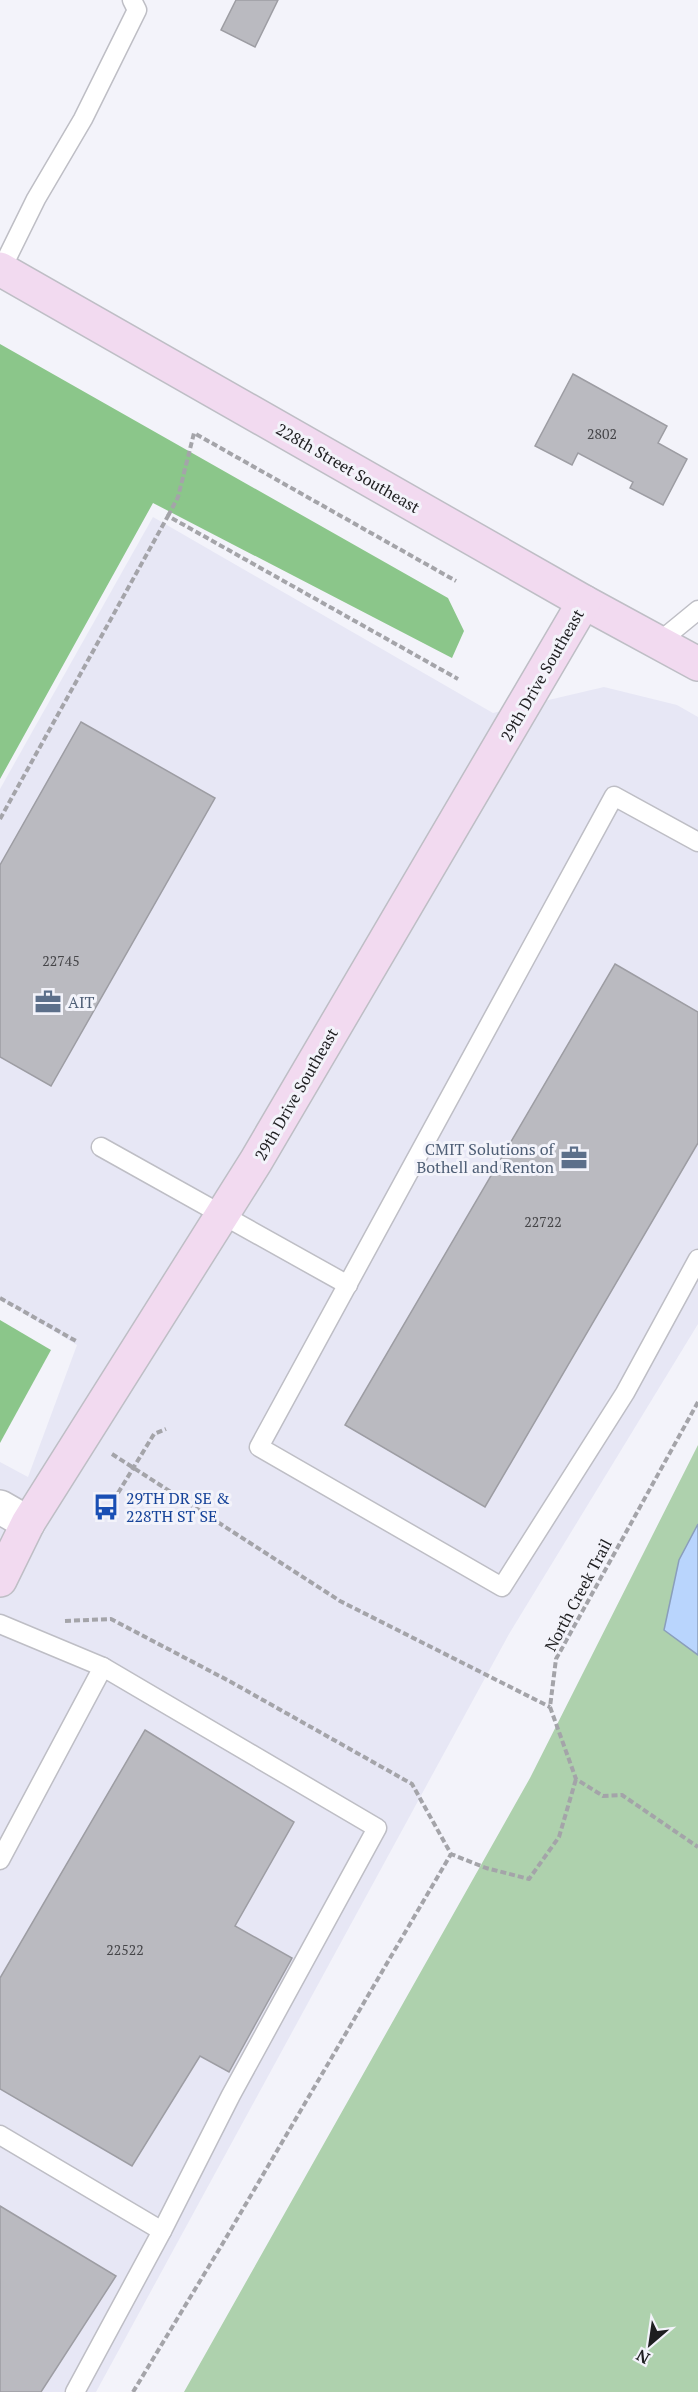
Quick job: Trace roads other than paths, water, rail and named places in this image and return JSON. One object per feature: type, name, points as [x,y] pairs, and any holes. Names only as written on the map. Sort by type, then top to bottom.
[{"type":"street","name":"228th Street Southeast","points":[[1,270],[584,602],[698,664]]},
{"type":"street","name":"29th Drive Southeast","points":[[0,1580],[28,1523],[222,1216],[584,602]]},
{"type":"street","points":[[0,1507],[28,1523]]},
{"type":"lane","points":[[1,270],[36,199],[83,119],[137,10],[132,0]]},
{"type":"lane","points":[[659,642],[698,610]]},
{"type":"lane","points":[[698,842],[614,795],[259,1447],[502,1587],[625,1392],[698,1259]]},
{"type":"lane","points":[[101,1147],[348,1285]]},
{"type":"lane","points":[[0,1624],[103,1667],[377,1828],[231,2095],[162,2231],[75,2392]]},
{"type":"lane","points":[[0,1860],[103,1667]]},
{"type":"lane","points":[[0,2135],[162,2231]]},
{"type":"water","points":[[698,1524],[698,1655],[664,1630],[679,1560]]},
{"type":"place","name":"AIT","points":[[48,1002]]},
{"type":"place","name":"CMIT Solutions of Bothell and Renton","points":[[574,1158]]},
{"type":"place","name":"29TH DR SE & 228TH ST SE","points":[[106,1507]]}]
